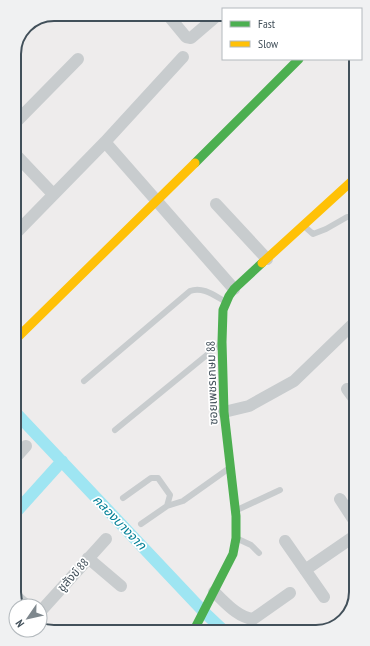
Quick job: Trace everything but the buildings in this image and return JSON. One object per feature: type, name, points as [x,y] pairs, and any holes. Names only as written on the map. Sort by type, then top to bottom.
[{"type":"street","points":[[173,21],[186,37],[191,38],[211,21]]},
{"type":"street","points":[[21,228],[105,142],[183,57]]},
{"type":"street","points":[[21,117],[78,59]]},
{"type":"street","points":[[21,334],[298,60]]},
{"type":"street","points":[[105,142],[234,288]]},
{"type":"street","points":[[21,160],[53,194]]},
{"type":"street","name":"ซอยเพชรเกษม 88","points":[[197,625],[234,554],[236,538],[235,511],[224,412],[222,342],[223,310],[234,288],[349,184]]},
{"type":"street","points":[[216,204],[267,259]]},
{"type":"street","points":[[224,412],[249,406],[294,381],[349,328]]},
{"type":"street","points":[[21,452],[26,446]]},
{"type":"street","points":[[340,499],[349,512]]},
{"type":"street","name":"ชูสังข์ 88","points":[[48,603],[106,539]]},
{"type":"street","points":[[306,570],[349,540]]},
{"type":"street","points":[[285,541],[324,597]]},
{"type":"street","points":[[88,558],[121,586]]},
{"type":"street","points":[[211,597],[238,614],[246,618],[253,619],[290,593]]},
{"type":"lane","points":[[303,226],[313,234],[349,217]]},
{"type":"lane","points":[[84,381],[190,291],[196,289],[207,292],[227,302]]},
{"type":"lane","points":[[115,430],[222,342]]},
{"type":"lane","points":[[141,524],[167,506],[183,501],[230,468]]},
{"type":"lane","points":[[123,498],[151,478],[158,478],[170,495],[167,506]]},
{"type":"lane","points":[[235,511],[280,490]]},
{"type":"lane","points":[[236,538],[251,545],[259,553]]},
{"type":"waterway","name":"คลองบางจาก","points":[[21,418],[218,625]]},
{"type":"waterway","points":[[21,507],[62,461]]},
{"type":"traffic: fast","points":[[195,163],[298,60]]},
{"type":"traffic: fast","points":[[197,625],[233,554],[236,538],[236,516],[224,412],[222,342],[223,310],[234,289],[262,263]]},
{"type":"traffic: slow","points":[[21,334],[195,163]]},
{"type":"traffic: slow","points":[[262,263],[349,184]]}]
